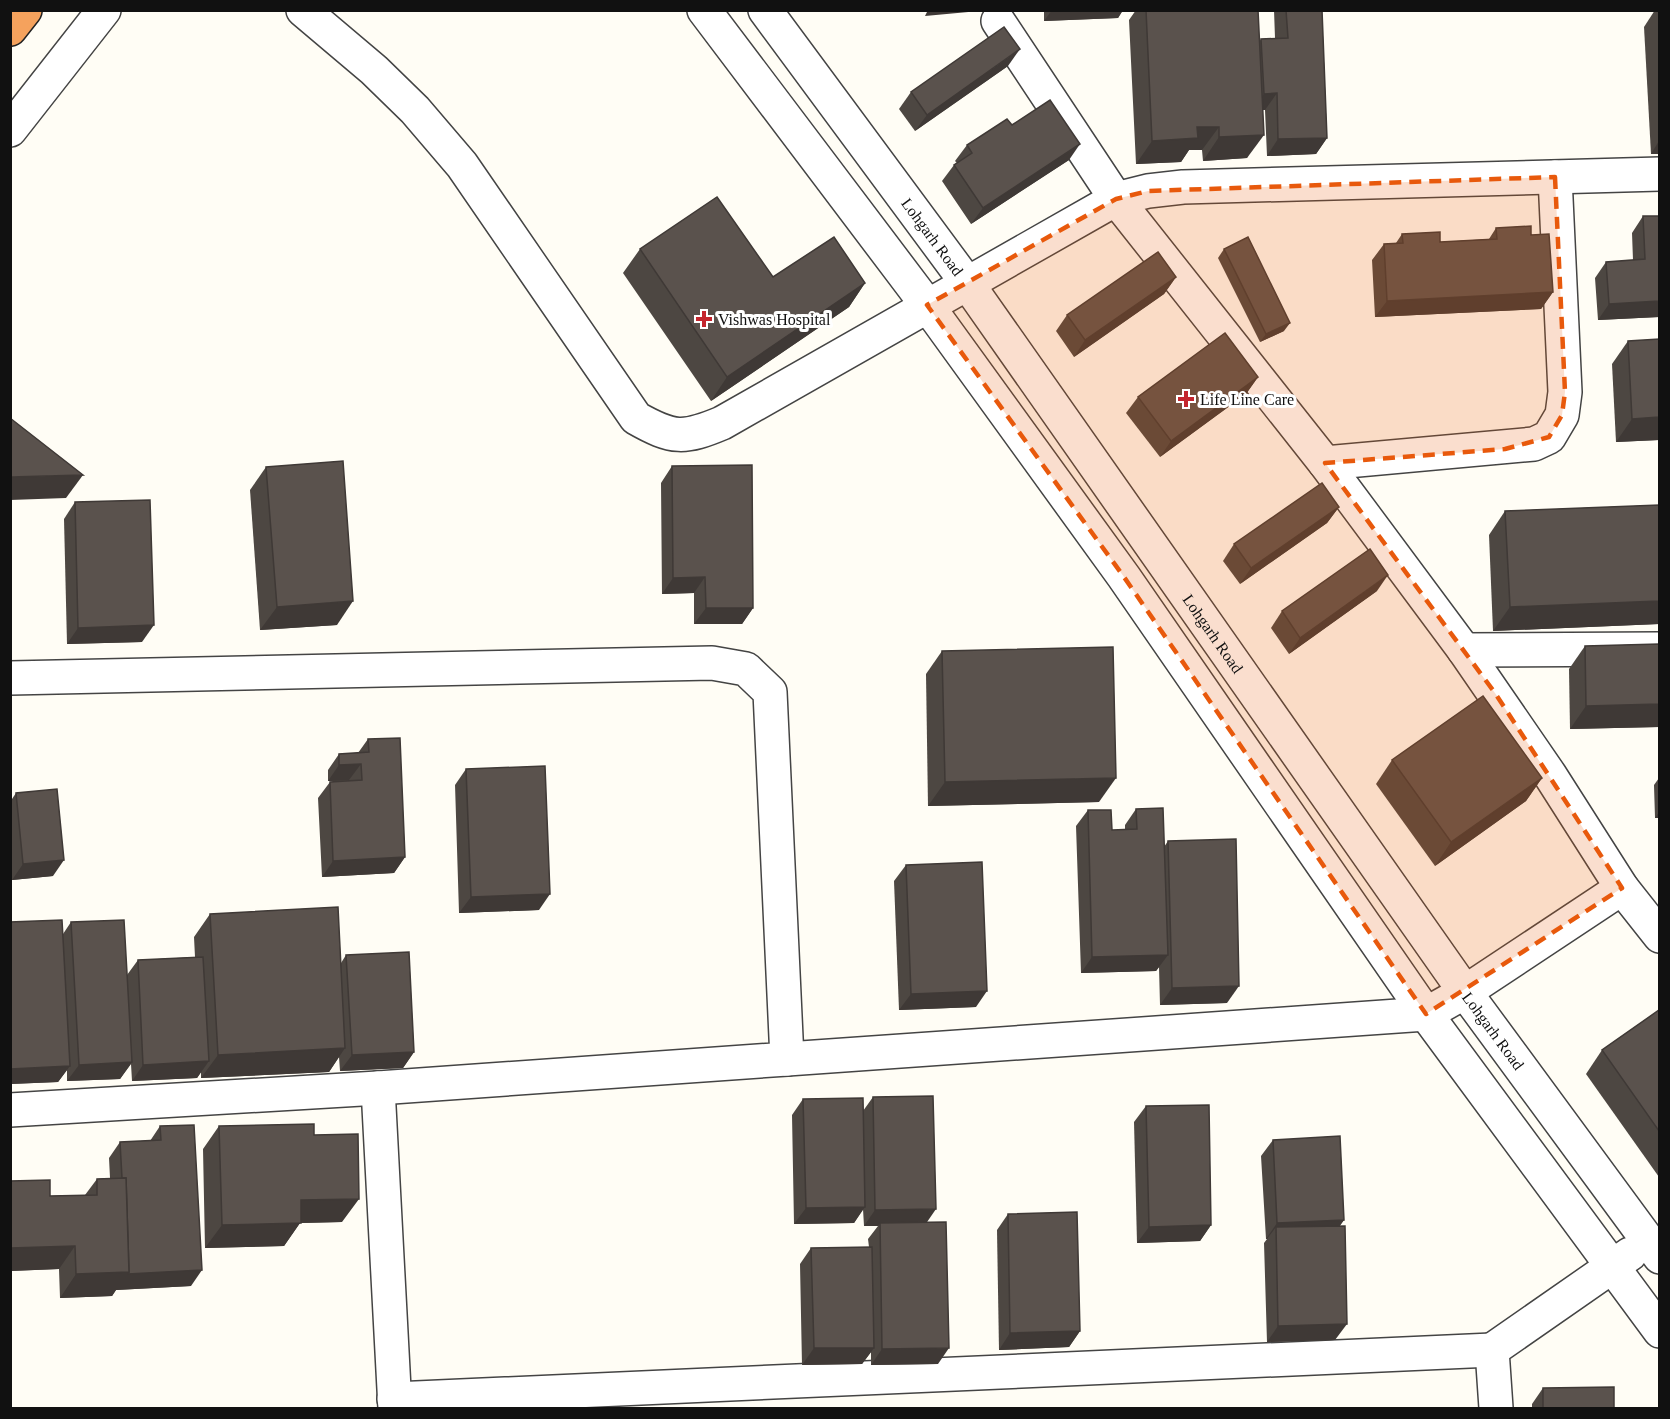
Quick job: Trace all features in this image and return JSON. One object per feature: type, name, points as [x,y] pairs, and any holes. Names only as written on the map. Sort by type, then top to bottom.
[{"type":"highway","points":[[10,29],[25,10]]},
{"type":"street","points":[[10,130],[104,10]]},
{"type":"street","points":[[303,10],[374,70],[415,110],[462,165],[636,418],[660,432],[691,436],[722,423],[1116,199],[1148,191],[1183,188],[1659,174]]},
{"type":"street","points":[[704,10],[927,305],[1124,577],[1426,1014],[1659,1330]]},
{"type":"street","name":"Lohgarh Road","points":[[765,10],[967,283],[1465,992],[1654,1250]]},
{"type":"street","points":[[998,21],[1116,199],[1325,463],[1464,650],[1640,900],[1659,936]]},
{"type":"street","points":[[1325,463],[1505,449],[1534,444],[1549,437],[1562,415],[1565,392],[1555,177]]},
{"type":"street","points":[[1464,650],[1659,648]]},
{"type":"street","points":[[10,678],[712,663],[746,669],[770,692],[787,1059]]},
{"type":"street","points":[[10,1110],[378,1088],[1426,1014],[1640,900]]},
{"type":"street","points":[[378,1088],[394,1404],[1492,1350],[1612,1266],[1654,1250]]},
{"type":"street","points":[[1492,1350],[1496,1408]]},
{"type":"highlighted area","points":[[1555,177],[1565,392],[1562,415],[1549,437],[1505,449],[1325,463],[1495,693],[1622,888],[1426,1014],[1124,577],[927,305],[1116,199],[1148,191]]},
{"type":"building","points":[[1146,10],[1258,10],[1264,135],[1219,137],[1219,127],[1197,127],[1198,138],[1152,141]]},
{"type":"building","points":[[1286,10],[1322,10],[1327,138],[1278,139],[1277,93],[1264,94],[1261,39],[1288,38]]},
{"type":"building","points":[[1004,27],[1020,49],[927,115],[911,92]]},
{"type":"building","points":[[1050,100],[1080,144],[983,208],[954,165],[972,153],[967,145],[1007,119],[1012,125]]},
{"type":"building","points":[[717,197],[773,277],[834,237],[865,283],[727,377],[640,249]]},
{"type":"building","points":[[1643,216],[1659,216],[1659,301],[1609,304],[1606,262],[1645,259]]},
{"type":"building","points":[[1531,226],[1531,235],[1549,234],[1553,292],[1387,301],[1384,244],[1403,243],[1402,234],[1440,232],[1440,242],[1497,239],[1496,228]]},
{"type":"building","points":[[1248,237],[1290,323],[1266,334],[1224,249]]},
{"type":"building","points":[[1158,252],[1176,277],[1085,340],[1067,315]]},
{"type":"building","points":[[1225,333],[1258,377],[1171,441],[1138,397]]},
{"type":"building","points":[[1659,339],[1659,417],[1632,419],[1628,341]]},
{"type":"building","points":[[10,418],[83,475],[10,477]]},
{"type":"building","points":[[343,461],[353,601],[277,607],[266,467]]},
{"type":"building","points":[[752,465],[753,608],[706,608],[705,577],[673,578],[672,466]]},
{"type":"building","points":[[1322,483],[1339,507],[1251,568],[1234,544]]},
{"type":"building","points":[[150,500],[154,625],[78,628],[75,502]]},
{"type":"building","points":[[1659,505],[1659,601],[1510,607],[1505,511]]},
{"type":"building","points":[[1370,549],[1388,575],[1300,638],[1282,611]]},
{"type":"building","points":[[1659,644],[1659,704],[1586,706],[1585,646]]},
{"type":"building","points":[[1113,647],[1116,778],[945,782],[942,651]]},
{"type":"building","points":[[1483,696],[1542,778],[1451,842],[1392,760]]},
{"type":"building","points":[[400,738],[405,857],[333,861],[330,782],[362,780],[361,764],[339,765],[339,754],[369,752],[368,739]]},
{"type":"building","points":[[545,766],[550,894],[471,897],[466,769]]},
{"type":"building","points":[[57,789],[64,860],[23,864],[16,793]]},
{"type":"building","points":[[1163,808],[1168,955],[1092,957],[1088,810],[1111,810],[1112,830],[1137,829],[1136,809]]},
{"type":"building","points":[[1236,839],[1239,986],[1172,988],[1168,841]]},
{"type":"building","points":[[982,862],[987,991],[911,994],[906,865]]},
{"type":"building","points":[[338,907],[345,1048],[218,1055],[210,914]]},
{"type":"building","points":[[62,920],[70,1066],[10,1069],[10,922]]},
{"type":"building","points":[[124,920],[132,1062],[79,1065],[71,922]]},
{"type":"building","points":[[409,952],[414,1052],[352,1055],[346,955]]},
{"type":"building","points":[[203,957],[209,1061],[143,1065],[138,960]]},
{"type":"building","points":[[1659,1010],[1659,1131],[1602,1050]]},
{"type":"building","points":[[933,1096],[936,1209],[875,1210],[873,1097]]},
{"type":"building","points":[[863,1098],[865,1207],[806,1208],[803,1099]]},
{"type":"building","points":[[1209,1105],[1211,1225],[1149,1227],[1146,1106]]},
{"type":"building","points":[[314,1124],[314,1135],[358,1134],[359,1199],[301,1200],[301,1223],[222,1225],[219,1126]]},
{"type":"building","points":[[194,1125],[202,1270],[128,1274],[126,1178],[122,1178],[120,1142],[161,1140],[160,1126]]},
{"type":"building","points":[[1340,1136],[1344,1220],[1277,1223],[1273,1140]]},
{"type":"building","points":[[126,1178],[129,1272],[76,1274],[75,1246],[10,1248],[10,1181],[50,1180],[50,1196],[97,1195],[97,1179]]},
{"type":"building","points":[[1077,1212],[1080,1331],[1010,1333],[1008,1214]]},
{"type":"building","points":[[946,1222],[949,1348],[882,1349],[880,1223]]},
{"type":"building","points":[[1345,1226],[1347,1324],[1278,1326],[1276,1227]]},
{"type":"building","points":[[872,1247],[874,1348],[814,1348],[811,1248]]},
{"type":"building","points":[[1614,1387],[1614,1408],[1543,1408],[1543,1388]]},
{"type":"place","name":"Vishwas Hospital","points":[[704,319]]},
{"type":"place","name":"Life Line Care","points":[[1186,399]]}]
